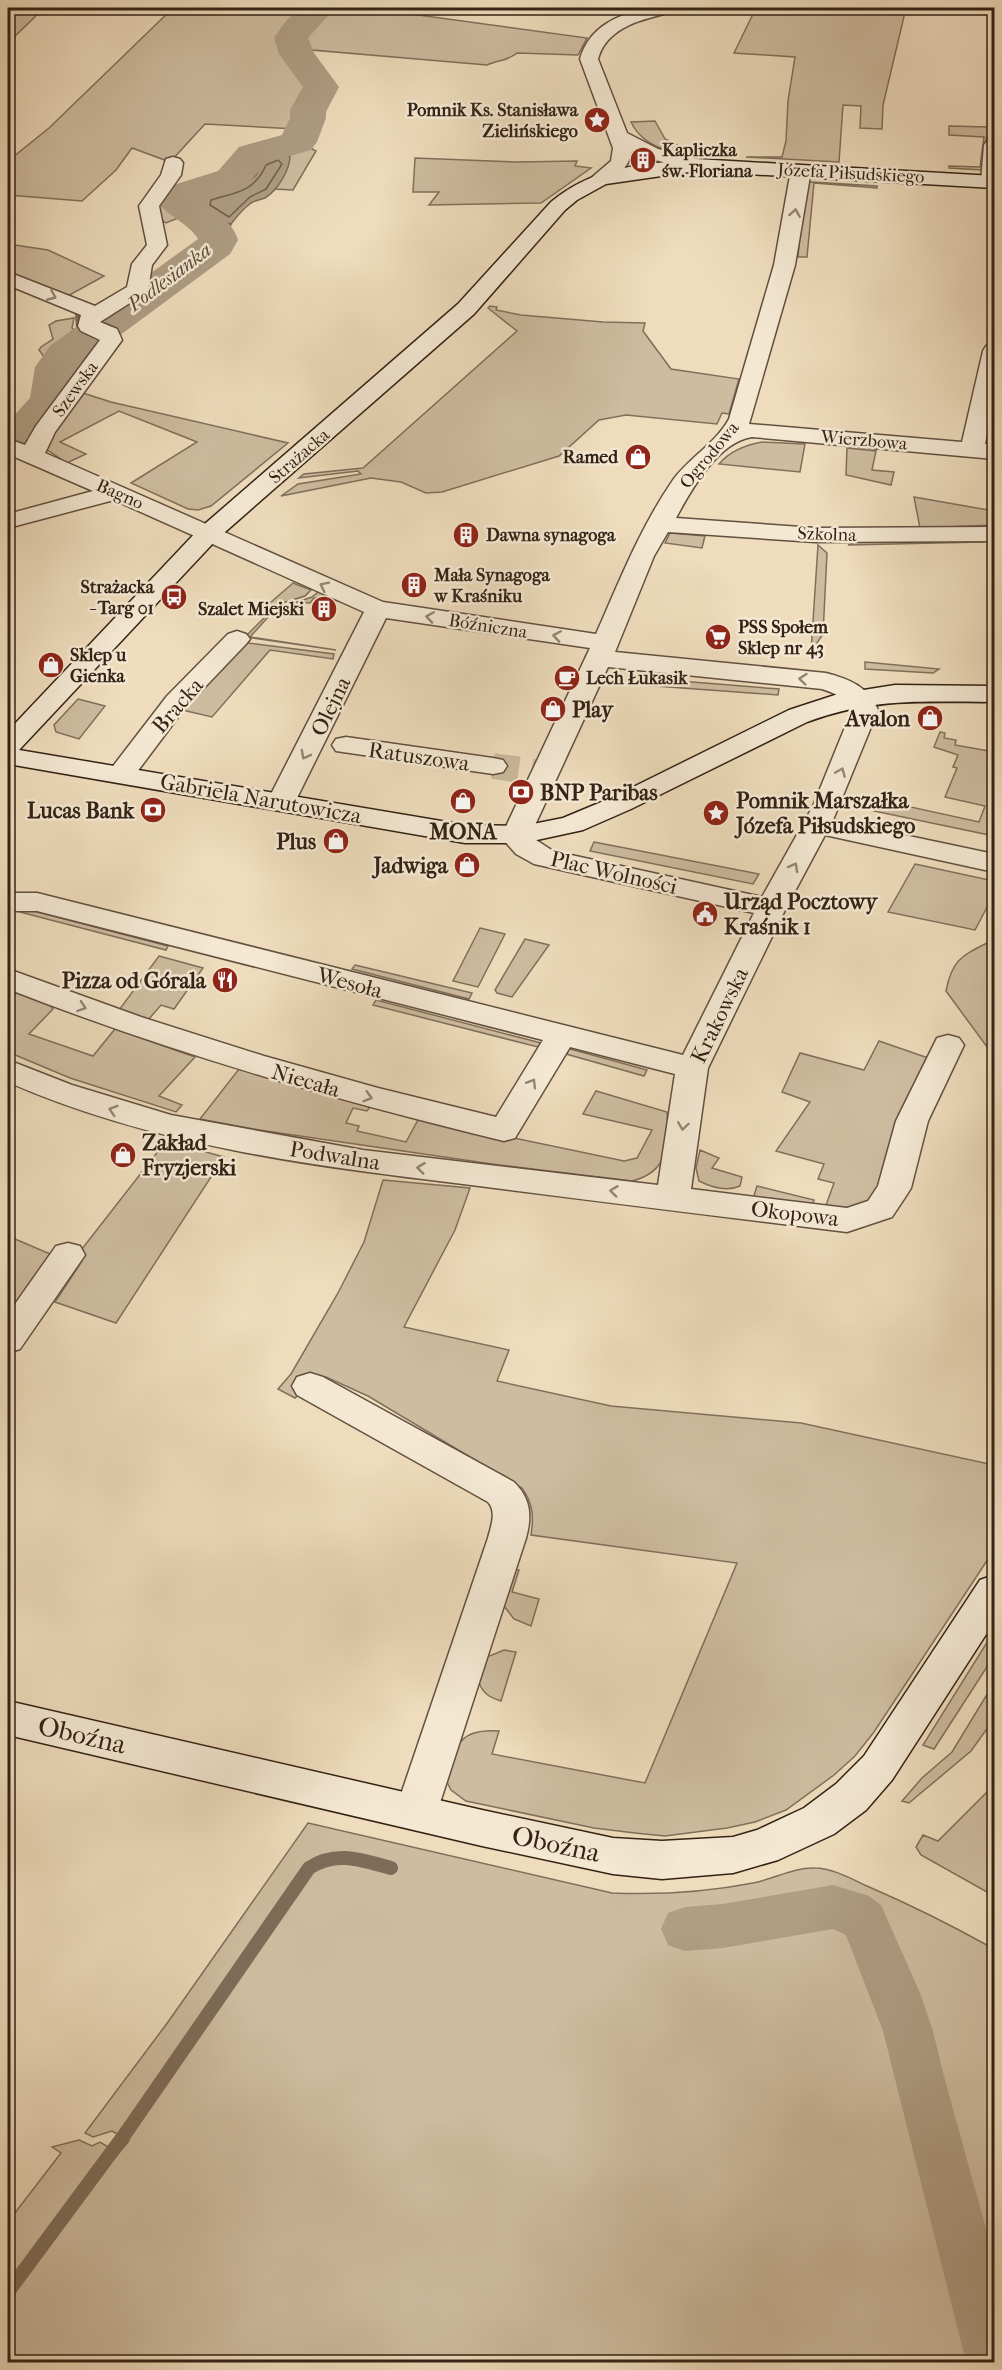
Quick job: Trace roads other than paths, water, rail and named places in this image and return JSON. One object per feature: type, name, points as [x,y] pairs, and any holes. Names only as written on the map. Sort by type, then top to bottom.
[{"type":"street","points":[[600,179],[620,164],[623,148],[621,136],[590,59],[592,45],[599,36],[614,26],[634,17],[667,8]]},
{"type":"street","points":[[621,136],[651,153],[696,165]]},
{"type":"street","points":[[993,182],[994,145]]},
{"type":"street","points":[[8,278],[97,325],[137,290],[142,264],[157,245],[149,206],[171,175],[173,163]]},
{"type":"street","name":"Józefa Piłsudskiego","points":[[600,179],[696,165],[993,182]]},
{"type":"street","name":"Ogrodowa","points":[[602,651],[642,556],[683,483],[699,463],[733,432],[740,419],[788,257],[801,170]]},
{"type":"street","name":"Strażacka","points":[[8,746],[207,534],[466,309],[558,206],[570,196],[600,179]]},
{"type":"street","name":"Szewska","points":[[19,451],[44,431],[111,340],[111,336],[97,325]]},
{"type":"street","points":[[983,450],[994,351]]},
{"type":"street","name":"Wierzbowa","points":[[733,432],[752,430],[983,450]]},
{"type":"street","name":"Bagno","points":[[19,451],[207,534]]},
{"type":"street","points":[[8,521],[116,492]]},
{"type":"street","name":"Szkolna","points":[[660,524],[815,535],[994,534]]},
{"type":"street","name":"Bóźniczna","points":[[207,534],[378,609],[602,651]]},
{"type":"street","name":"Olejna","points":[[281,802],[378,609]]},
{"type":"street","name":"Bracka","points":[[121,774],[176,702],[237,639]]},
{"type":"street","points":[[515,837],[539,773],[602,651],[826,681],[858,697],[865,710],[858,732],[817,825],[771,908]]},
{"type":"street","name":"Plac Wolności","points":[[515,837],[552,831],[591,818],[798,716],[858,697],[911,691],[994,694]]},
{"type":"street","name":"Ratuszowa","points":[[346,745],[493,766]]},
{"type":"street","name":"Gabriela Narutowicza","points":[[8,756],[465,834],[515,837]]},
{"type":"street","points":[[817,825],[994,863]]},
{"type":"street","name":"Plac Wolności","points":[[515,837],[526,848],[544,858],[771,908]]},
{"type":"street","name":"Wesoła","points":[[8,903],[37,902],[692,1068]]},
{"type":"street","name":"Krakowska","points":[[673,1198],[692,1068],[771,908]]},
{"type":"street","name":"Niecała","points":[[8,978],[57,998],[231,1058],[392,1104],[504,1130],[562,1035]]},
{"type":"street","name":"Okopowa","points":[[673,1198],[847,1220],[880,1209],[894,1188],[912,1121],[948,1045]]},
{"type":"street","name":"Podwalna","points":[[8,1070],[61,1093],[169,1126],[363,1161],[673,1198]]},
{"type":"street","points":[[8,1340],[68,1255]]},
{"type":"street","points":[[310,1386],[501,1492],[511,1503],[513,1510],[507,1538],[416,1812]]},
{"type":"street","name":"Oboźna","points":[[8,1718],[613,1856],[662,1860],[733,1855],[763,1847],[819,1821],[851,1797],[878,1768],[994,1591]]},
{"type":"water","points":[[278,154],[290,156],[288,167],[278,185],[270,195],[248,205],[231,224],[222,222],[196,202],[201,197],[247,183],[256,175],[262,160]]},
{"type":"waterway","name":"Podlesianka","points":[[8,444],[31,425],[52,400],[57,367],[65,355],[216,245],[217,235],[207,224],[180,205],[175,200],[178,196],[232,179],[252,155],[298,142],[308,118],[308,110],[315,102],[321,87],[297,54],[291,38],[318,8]]},
{"type":"waterway","points":[[78,313],[79,330],[88,338]]},
{"type":"waterway","points":[[8,2292],[125,2134],[309,1868],[329,1859],[339,1858],[349,1858],[391,1868]]},
{"type":"waterway","points":[[685,1929],[723,1926],[833,1907],[852,1911],[864,1920],[895,1993],[908,2031],[994,2362]]},
{"type":"tunnel","points":[[493,766],[535,772]]},
{"type":"place","name":"Pomnik Ks. Stanisława Zielińskiego","points":[[597,120]]},
{"type":"place","name":"Kapliczka św. Floriana","points":[[643,160]]},
{"type":"place","name":"Ramed","points":[[638,457]]},
{"type":"place","name":"Dawna synagoga","points":[[466,535]]},
{"type":"place","name":"Mała Synagoga w Kraśniku","points":[[414,585]]},
{"type":"place","name":"Strażacka - Targ 01","points":[[174,597]]},
{"type":"place","name":"Szalet Miejski","points":[[324,609]]},
{"type":"place","name":"PSS Społem Sklep nr 43","points":[[718,637]]},
{"type":"place","name":"Sklep u Gienka","points":[[51,665]]},
{"type":"place","name":"Lech Łukasik","points":[[567,678]]},
{"type":"place","name":"Play","points":[[553,709]]},
{"type":"place","name":"Avalon","points":[[930,718]]},
{"type":"place","name":"BNP Paribas","points":[[521,792]]},
{"type":"place","name":"MONA","points":[[463,801]]},
{"type":"place","name":"Lucas Bank","points":[[153,810]]},
{"type":"place","name":"Pomnik Marszałka Józefa Piłsudskiego","points":[[716,813]]},
{"type":"place","name":"Plus","points":[[336,841]]},
{"type":"place","name":"Jadwiga","points":[[467,865]]},
{"type":"place","name":"Urząd Pocztowy Kraśnik 1","points":[[705,914]]},
{"type":"place","name":"Pizza od Górala","points":[[225,980]]},
{"type":"place","name":"Zakład Fryzjerski","points":[[123,1155]]}]
